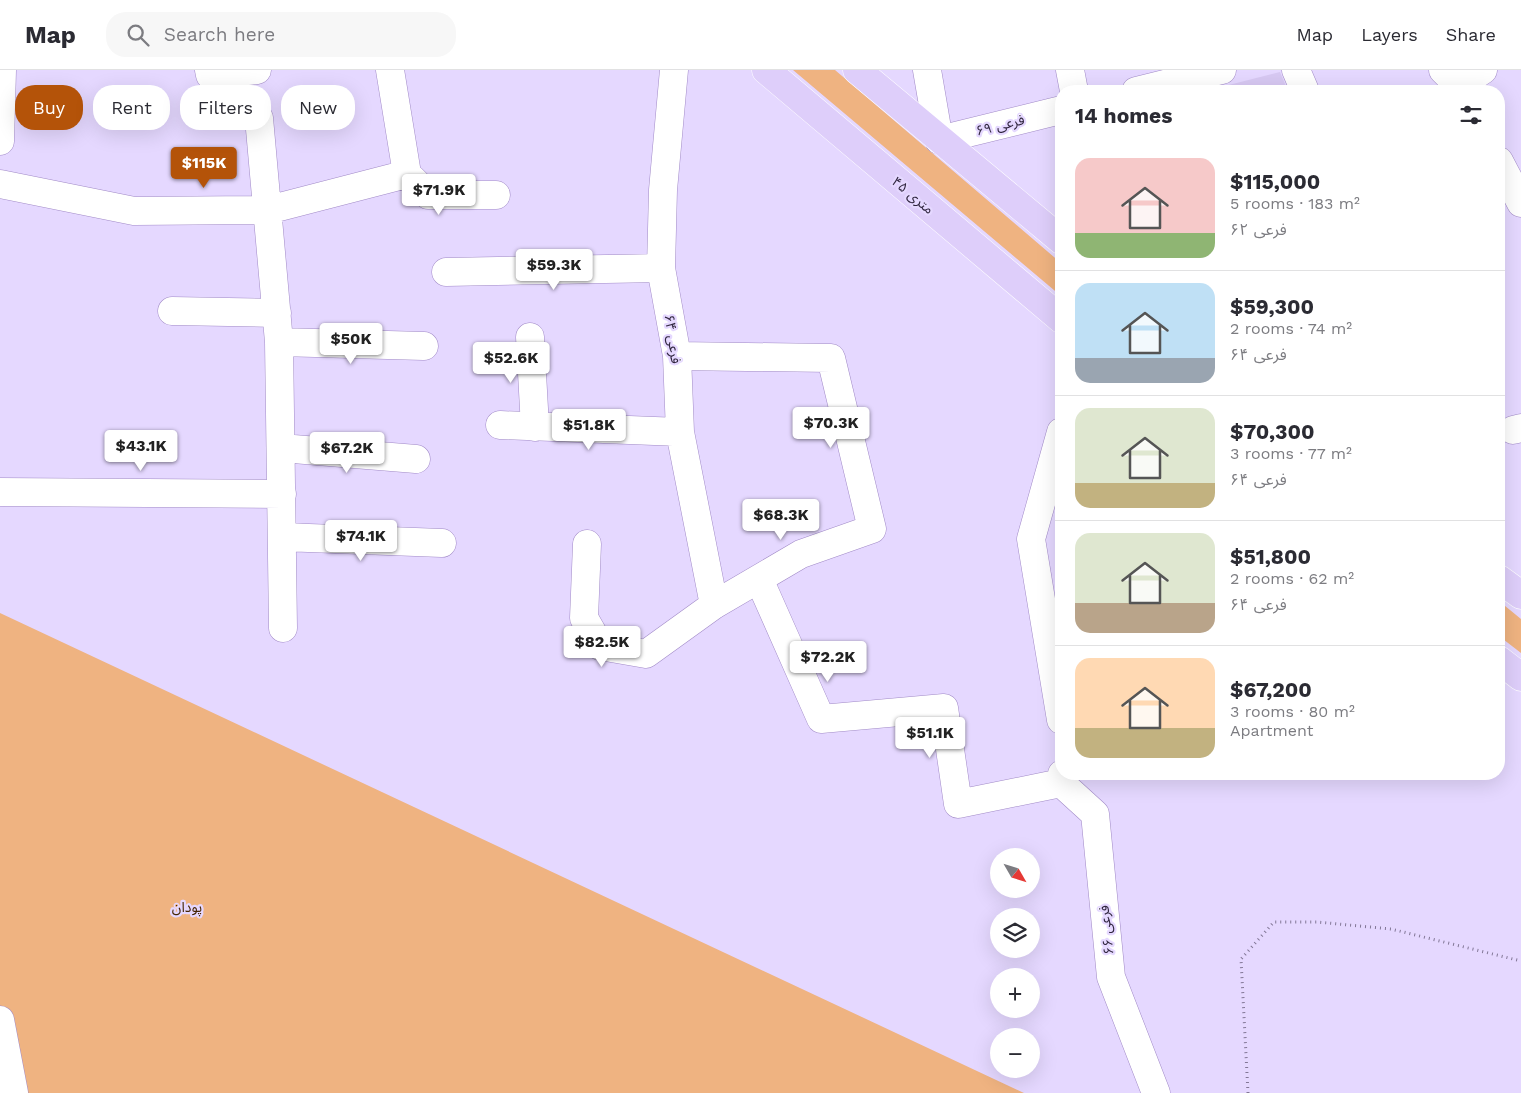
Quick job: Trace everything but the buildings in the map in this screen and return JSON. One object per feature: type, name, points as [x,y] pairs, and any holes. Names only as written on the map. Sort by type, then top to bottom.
[{"type":"main road","name":"۴۵ متری","points":[[766,70],[1055,314]]},
{"type":"main road","points":[[857,70],[1055,235]]},
{"type":"main road","points":[[1505,583],[1521,596]]},
{"type":"main road","points":[[1505,665],[1521,677]]},
{"type":"street","points":[[0,141],[2,70]]},
{"type":"street","points":[[209,70],[210,75],[257,70]]},
{"type":"street","points":[[390,70],[407,174],[428,195],[496,195]]},
{"type":"street","name":"فرعی ۶۴","points":[[674,70],[663,190],[661,268],[677,356],[680,432],[714,605]]},
{"type":"street","points":[[928,70],[939,140]]},
{"type":"street","points":[[1070,70],[1073,85]]},
{"type":"street","points":[[1161,85],[1222,70]]},
{"type":"street","points":[[1296,70],[1302,85]]},
{"type":"street","points":[[1454,82],[1482,70]]},
{"type":"street","name":"فرعی ۶۹","points":[[939,140],[1055,111]]},
{"type":"street","points":[[260,130],[279,342],[284,628]]},
{"type":"street","points":[[1505,172],[1521,203]]},
{"type":"street","points":[[0,184],[134,211],[268,210],[407,174]]},
{"type":"street","points":[[446,272],[661,268]]},
{"type":"street","points":[[172,312],[277,313]]},
{"type":"street","points":[[530,337],[535,428]]},
{"type":"street","points":[[279,342],[424,346]]},
{"type":"street","points":[[587,544],[584,618],[600,646],[646,654],[714,605],[801,554],[872,529],[831,358],[677,356]]},
{"type":"street","points":[[500,426],[680,432]]},
{"type":"street","points":[[281,448],[416,459]]},
{"type":"street","points":[[1055,453],[1031,539],[1055,684]]},
{"type":"street","points":[[0,492],[282,494]]},
{"type":"street","points":[[282,537],[442,543]]},
{"type":"street","points":[[759,578],[821,719],[944,708],[958,804],[1057,780]]},
{"type":"street","name":"فرعی ۶۶","points":[[1062,780],[1094,814],[1111,977],[1156,1093]]},
{"type":"street","points":[[0,1020],[14,1093]]},
{"type":"path","points":[[1248,1093],[1241,959],[1274,922],[1317,922],[1391,929],[1521,961]]},
{"type":"shaded area","points":[[1280,72],[1285,85],[1229,85]]},
{"type":"green space","points":[[793,70],[835,70],[1055,258],[1055,291]]},
{"type":"green space","points":[[1505,606],[1521,619],[1521,653],[1505,641]]},
{"type":"green space","name":"پودان","points":[[0,613],[1024,1093],[0,1093]]}]
